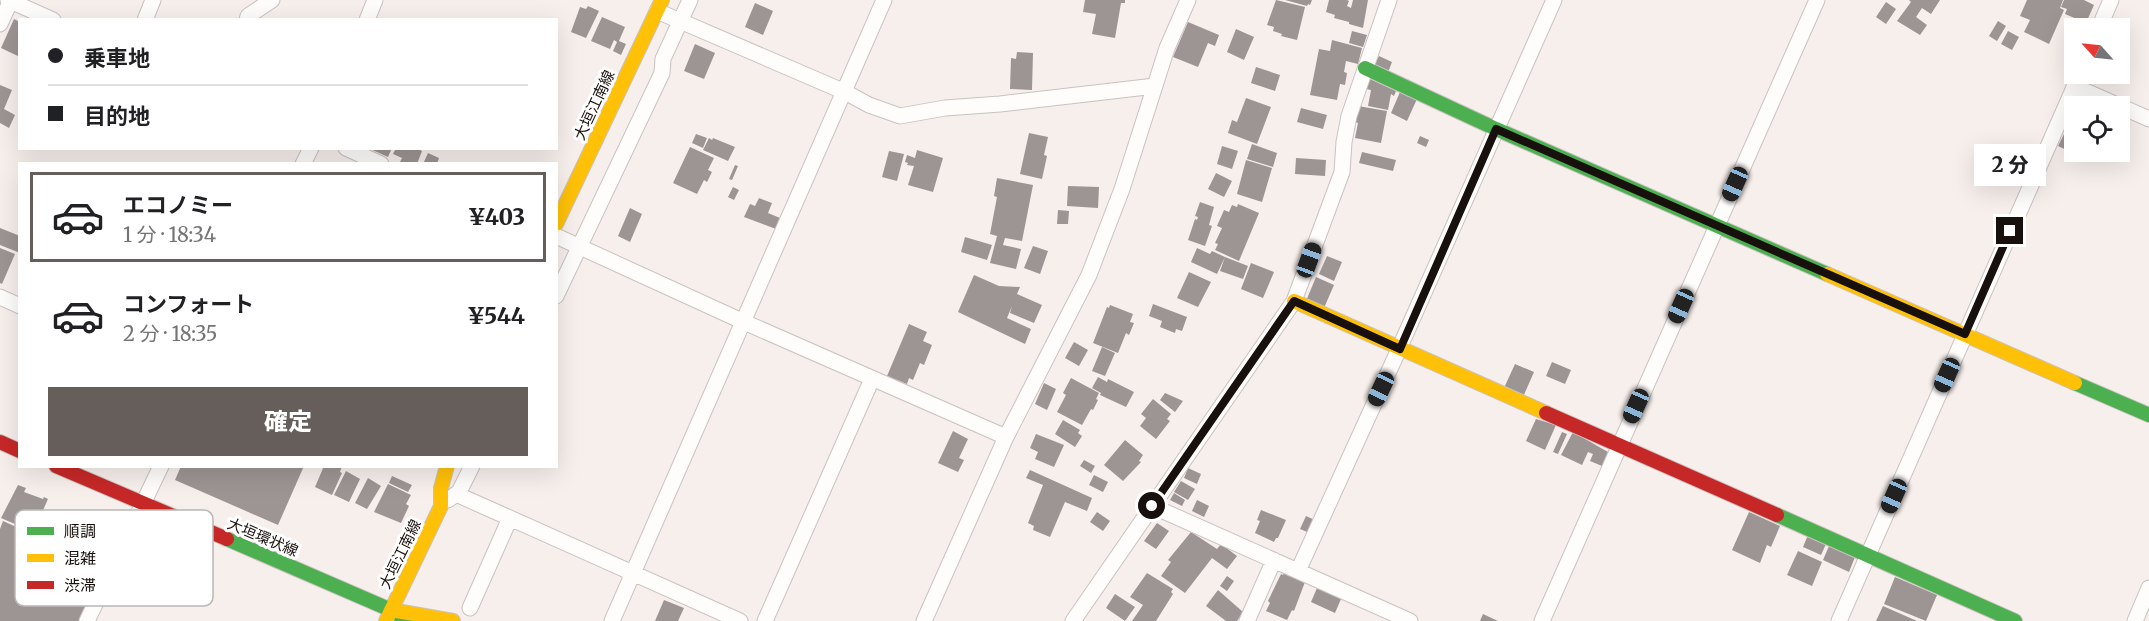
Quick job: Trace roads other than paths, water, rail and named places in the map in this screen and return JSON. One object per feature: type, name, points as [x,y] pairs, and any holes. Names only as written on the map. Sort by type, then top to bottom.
[{"type":"street","points":[[0,24],[10,0],[49,18]]},
{"type":"street","points":[[146,18],[153,0]]},
{"type":"street","points":[[247,18],[248,15],[272,0]]},
{"type":"street","points":[[368,18],[375,0]]},
{"type":"street","points":[[558,292],[662,73],[663,59],[690,0]]},
{"type":"street","points":[[612,621],[884,0]]},
{"type":"street","points":[[924,621],[1006,437],[1089,275],[1122,189],[1167,48],[1188,0]]},
{"type":"street","points":[[1072,621],[1294,301],[1342,172],[1349,116],[1389,0]]},
{"type":"street","points":[[1298,571],[1400,349],[1554,0]]},
{"type":"street","points":[[1542,621],[1817,0]]},
{"type":"street","points":[[2102,18],[2107,1]]},
{"type":"street","points":[[659,5],[681,21],[845,92],[869,105],[900,116],[945,108],[1155,86]]},
{"type":"street","name":"大垣江南線","points":[[558,220],[659,5]]},
{"type":"street","points":[[1365,68],[1496,129],[2149,416]]},
{"type":"street","points":[[1839,621],[2075,84]]},
{"type":"street","points":[[2084,84],[2149,119]]},
{"type":"street","points":[[350,150],[377,162]]},
{"type":"street","points":[[558,237],[1006,437]]},
{"type":"street","points":[[0,297],[18,305]]},
{"type":"street","points":[[1294,301],[2015,621]]},
{"type":"street","points":[[765,621],[872,379]]},
{"type":"street","points":[[0,442],[18,450]]},
{"type":"street","name":"大垣環状線","points":[[61,468],[157,510]]},
{"type":"street","points":[[141,510],[160,468]]},
{"type":"street","name":"大垣江南線","points":[[389,616],[441,506],[444,468]]},
{"type":"street","points":[[441,506],[459,492],[471,468]]},
{"type":"street","points":[[456,494],[740,621]]},
{"type":"street","points":[[1152,506],[1410,621]]},
{"type":"street","points":[[470,608],[510,518]]},
{"type":"street","name":"大垣環状線","points":[[213,536],[389,616],[407,621]]},
{"type":"street","points":[[1247,621],[1274,560]]},
{"type":"street","points":[[2134,621],[2149,588]]},
{"type":"street","points":[[87,621],[94,606]]},
{"type":"street","name":"大垣環状線","points":[[389,616],[453,621]]}]
